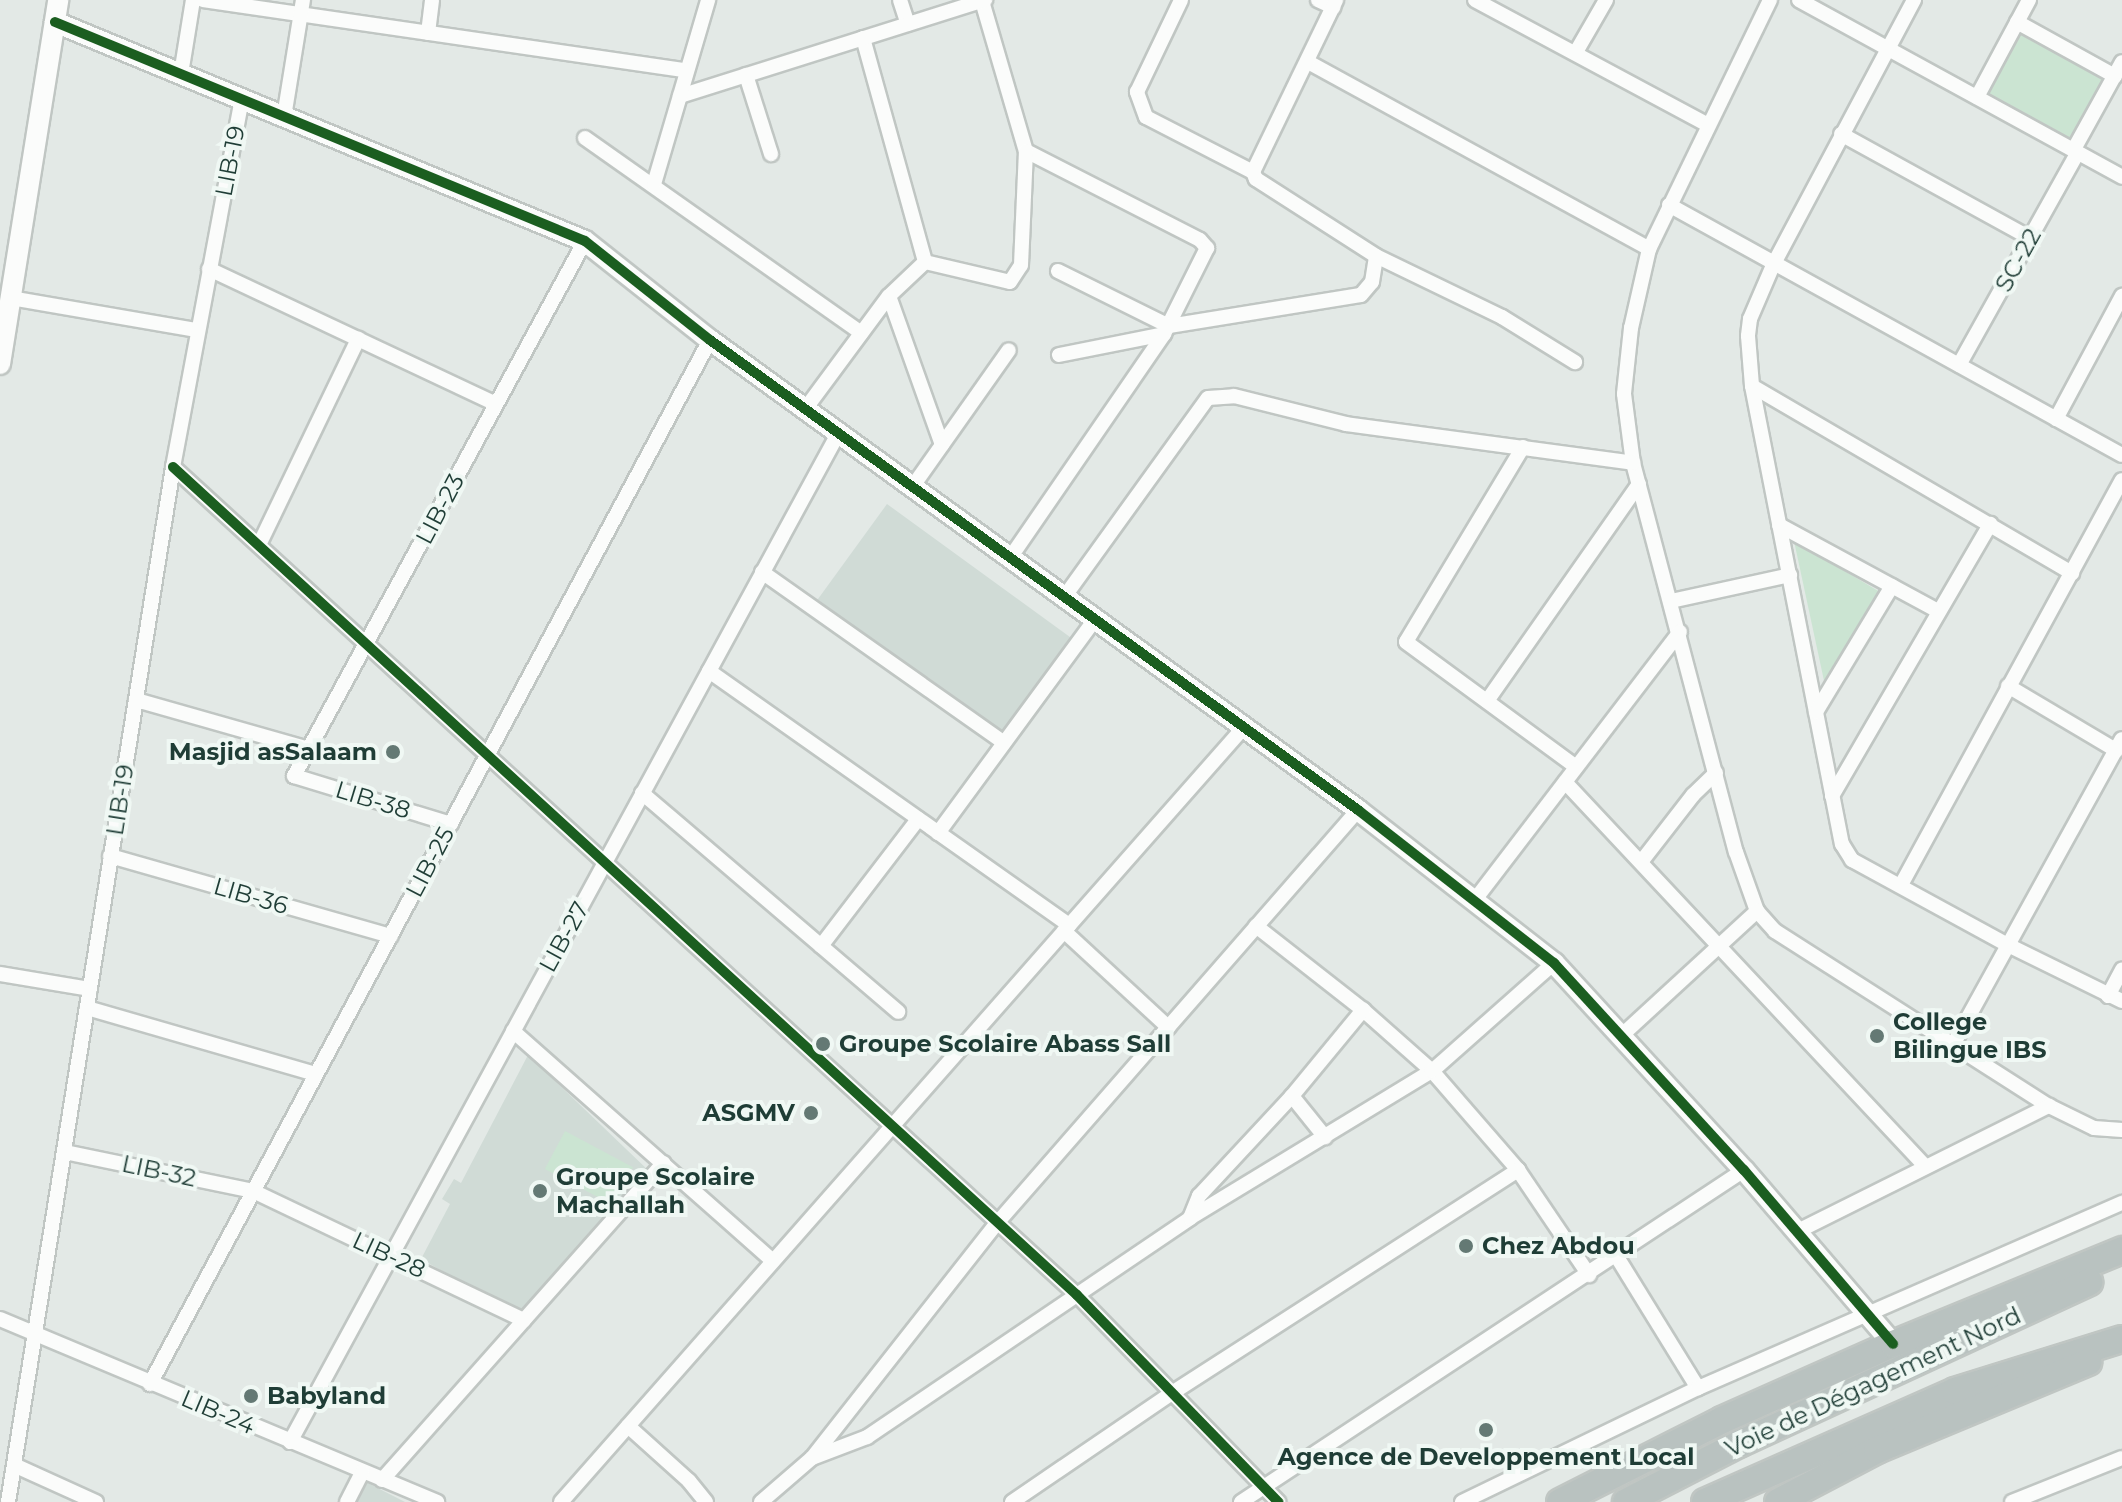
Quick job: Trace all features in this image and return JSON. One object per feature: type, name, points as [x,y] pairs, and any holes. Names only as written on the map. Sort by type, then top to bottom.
[{"type":"highway","points":[[1560,1502],[1722,1420],[1893,1344],[2122,1250]]},
{"type":"highway","name":"Voie de Dégagement Nord","points":[[1626,1502],[1739,1444],[2122,1266]]},
{"type":"highway","name":"Voie de Dégagement Nord","points":[[1705,1502],[1955,1391],[2122,1339]]},
{"type":"highway","points":[[1778,1502],[1877,1450],[2061,1375],[2122,1346]]},
{"type":"street","points":[[0,364],[58,0]]},
{"type":"street","points":[[181,74],[193,0]]},
{"type":"street","points":[[203,0],[302,7],[428,33],[687,71]]},
{"type":"street","points":[[428,33],[432,0]]},
{"type":"street","points":[[654,184],[708,0]]},
{"type":"street","points":[[900,0],[908,24]]},
{"type":"street","points":[[680,96],[983,0],[1026,151],[1021,265],[1010,282],[925,262]]},
{"type":"street","points":[[1181,0],[1137,92],[1139,105],[1146,117],[1253,172],[1256,179],[1376,256],[1502,317],[1575,362]]},
{"type":"street","points":[[1253,172],[1335,4],[1318,0]]},
{"type":"street","points":[[1475,0],[1708,125]]},
{"type":"street","points":[[1576,52],[1606,0]]},
{"type":"street","points":[[1770,0],[1649,249],[1631,328],[1624,394],[1633,463],[1736,852],[1757,911],[1775,931],[2049,1106],[2106,1131],[2122,1130]]},
{"type":"street","points":[[1799,0],[2122,177]]},
{"type":"street","points":[[1914,0],[1774,263],[1750,319],[1752,386],[1832,796],[1845,853],[2008,945],[2115,998],[2122,970]]},
{"type":"street","points":[[1977,97],[2029,0]]},
{"type":"street","points":[[284,117],[302,7]]},
{"type":"street","points":[[55,22],[585,241],[710,340],[1358,810],[1554,963],[1744,1170],[1893,1344]]},
{"type":"street","points":[[2017,22],[2118,69]]},
{"type":"street","points":[[863,38],[925,262]]},
{"type":"street","points":[[1308,62],[1649,249]]},
{"type":"street","name":"SC-22","points":[[1959,365],[2030,238],[2118,69]]},
{"type":"street","points":[[746,75],[771,154]]},
{"type":"street","name":"LIB-19","points":[[8,1502],[173,467],[242,99]]},
{"type":"street","points":[[1841,134],[2030,238]]},
{"type":"street","points":[[585,138],[861,333]]},
{"type":"street","points":[[1011,557],[1167,330],[1207,253],[1204,242],[1026,151]]},
{"type":"street","points":[[1669,205],[2122,455]]},
{"type":"street","name":"LIB-23","points":[[294,776],[585,241]]},
{"type":"street","points":[[1059,355],[1167,330],[1361,295],[1372,282],[1376,256]]},
{"type":"street","points":[[806,408],[889,296],[925,262]]},
{"type":"street","points":[[209,269],[496,404]]},
{"type":"street","points":[[1058,271],[1167,330]]},
{"type":"street","points":[[889,296],[942,445]]},
{"type":"street","points":[[2056,419],[2122,296]]},
{"type":"street","points":[[11,298],[197,330]]},
{"type":"street","points":[[259,545],[358,339]]},
{"type":"street","name":"LIB-25","points":[[150,1384],[710,340]]},
{"type":"street","points":[[913,486],[1009,350]]},
{"type":"street","points":[[1752,386],[2072,573]]},
{"type":"street","points":[[1065,596],[1208,398],[1234,396],[1346,424],[1633,463]]},
{"type":"street","name":"LIB-27","points":[[290,1442],[839,432]]},
{"type":"street","points":[[1523,447],[1406,642],[1576,767]]},
{"type":"street","points":[[173,467],[1077,1295],[1278,1502]]},
{"type":"street","points":[[1901,885],[2122,480]]},
{"type":"street","points":[[1487,701],[1639,484]]},
{"type":"street","points":[[1832,796],[1990,524]]},
{"type":"street","points":[[1779,525],[1938,611]]},
{"type":"street","points":[[762,572],[1004,743]]},
{"type":"street","points":[[1671,601],[1790,575]]},
{"type":"street","points":[[1816,712],[1892,586]]},
{"type":"street","points":[[938,833],[1096,618]]},
{"type":"street","points":[[1474,901],[1680,632]]},
{"type":"street","points":[[709,671],[1066,928],[1168,1027]]},
{"type":"street","points":[[1954,1043],[2119,744],[2008,686]]},
{"type":"street","points":[[136,700],[309,749]]},
{"type":"street","points":[[561,1502],[1244,727]]},
{"type":"street","points":[[1641,862],[1693,795],[1716,773]]},
{"type":"street","name":"LIB-38","points":[[294,776],[451,824]]},
{"type":"street","points":[[1565,782],[1925,1166]]},
{"type":"street","points":[[642,793],[898,1012]]},
{"type":"street","points":[[761,1502],[812,1458],[998,1222],[1358,810]]},
{"type":"street","points":[[821,946],[918,819]]},
{"type":"street","name":"LIB-36","points":[[110,856],[391,936]]},
{"type":"street","points":[[1621,1036],[1757,911]]},
{"type":"street","points":[[1256,926],[1363,1010],[1432,1071],[1518,1170],[1589,1275]]},
{"type":"street","points":[[812,1458],[867,1437],[1190,1218],[1432,1071],[1554,963]]},
{"type":"street","points":[[0,974],[90,989]]},
{"type":"street","points":[[87,1008],[316,1074]]},
{"type":"street","points":[[1190,1218],[1199,1196],[1292,1096],[1363,1010]]},
{"type":"street","points":[[513,1031],[773,1261]]},
{"type":"street","points":[[1292,1096],[1325,1137]]},
{"type":"street","points":[[1796,1232],[2049,1106]]},
{"type":"street","name":"LIB-32","points":[[65,1152],[253,1191]]},
{"type":"street","points":[[382,1480],[663,1163]]},
{"type":"street","points":[[1012,1502],[1172,1393],[1518,1170]]},
{"type":"street","points":[[1241,1502],[1617,1257],[1744,1170]]},
{"type":"street","name":"LIB-28","points":[[253,1191],[524,1320]]},
{"type":"street","points":[[1462,1502],[1698,1388],[2122,1203]]},
{"type":"street","points":[[1617,1257],[1698,1388]]},
{"type":"street","name":"LIB-24","points":[[0,1319],[437,1502]]},
{"type":"street","points":[[628,1426],[689,1481],[706,1502]]},
{"type":"street","points":[[2012,1502],[2122,1458]]},
{"type":"street","points":[[14,1465],[96,1502]]},
{"type":"street","points":[[347,1502],[362,1472]]},
{"type":"shaded area","points":[[887,504],[1071,637],[1001,733],[818,599]]},
{"type":"shaded area","name":"Groupe Scolaire Machallah","points":[[528,1055],[650,1172],[524,1317],[421,1259],[450,1204],[442,1199],[454,1179],[461,1183]]},
{"type":"shaded area","points":[[364,1481],[405,1502],[355,1502]]},
{"type":"green space","points":[[2026,23],[2109,73],[2067,143],[1984,93]]},
{"type":"green space","points":[[1794,541],[1880,592],[1826,690]]},
{"type":"green space","points":[[565,1131],[633,1167],[613,1205],[545,1169]]},
{"type":"cycle path","points":[[55,22],[585,241],[710,340],[1358,810],[1554,963],[1744,1170],[1893,1344]]},
{"type":"cycle path","points":[[173,467],[1077,1295],[1278,1502]]},
{"type":"place","name":"Masjid asSalaam","points":[[393,752]]},
{"type":"place","name":"College Bilingue IBS","points":[[1877,1036]]},
{"type":"place","name":"Groupe Scolaire Abass Sall","points":[[823,1044]]},
{"type":"place","name":"ASGMV","points":[[811,1113]]},
{"type":"place","name":"Groupe Scolaire Machallah","points":[[540,1191]]},
{"type":"place","name":"Chez Abdou","points":[[1466,1246]]},
{"type":"place","name":"Babyland","points":[[251,1396]]},
{"type":"place","name":"Agence de Developpement Local","points":[[1486,1430]]}]
